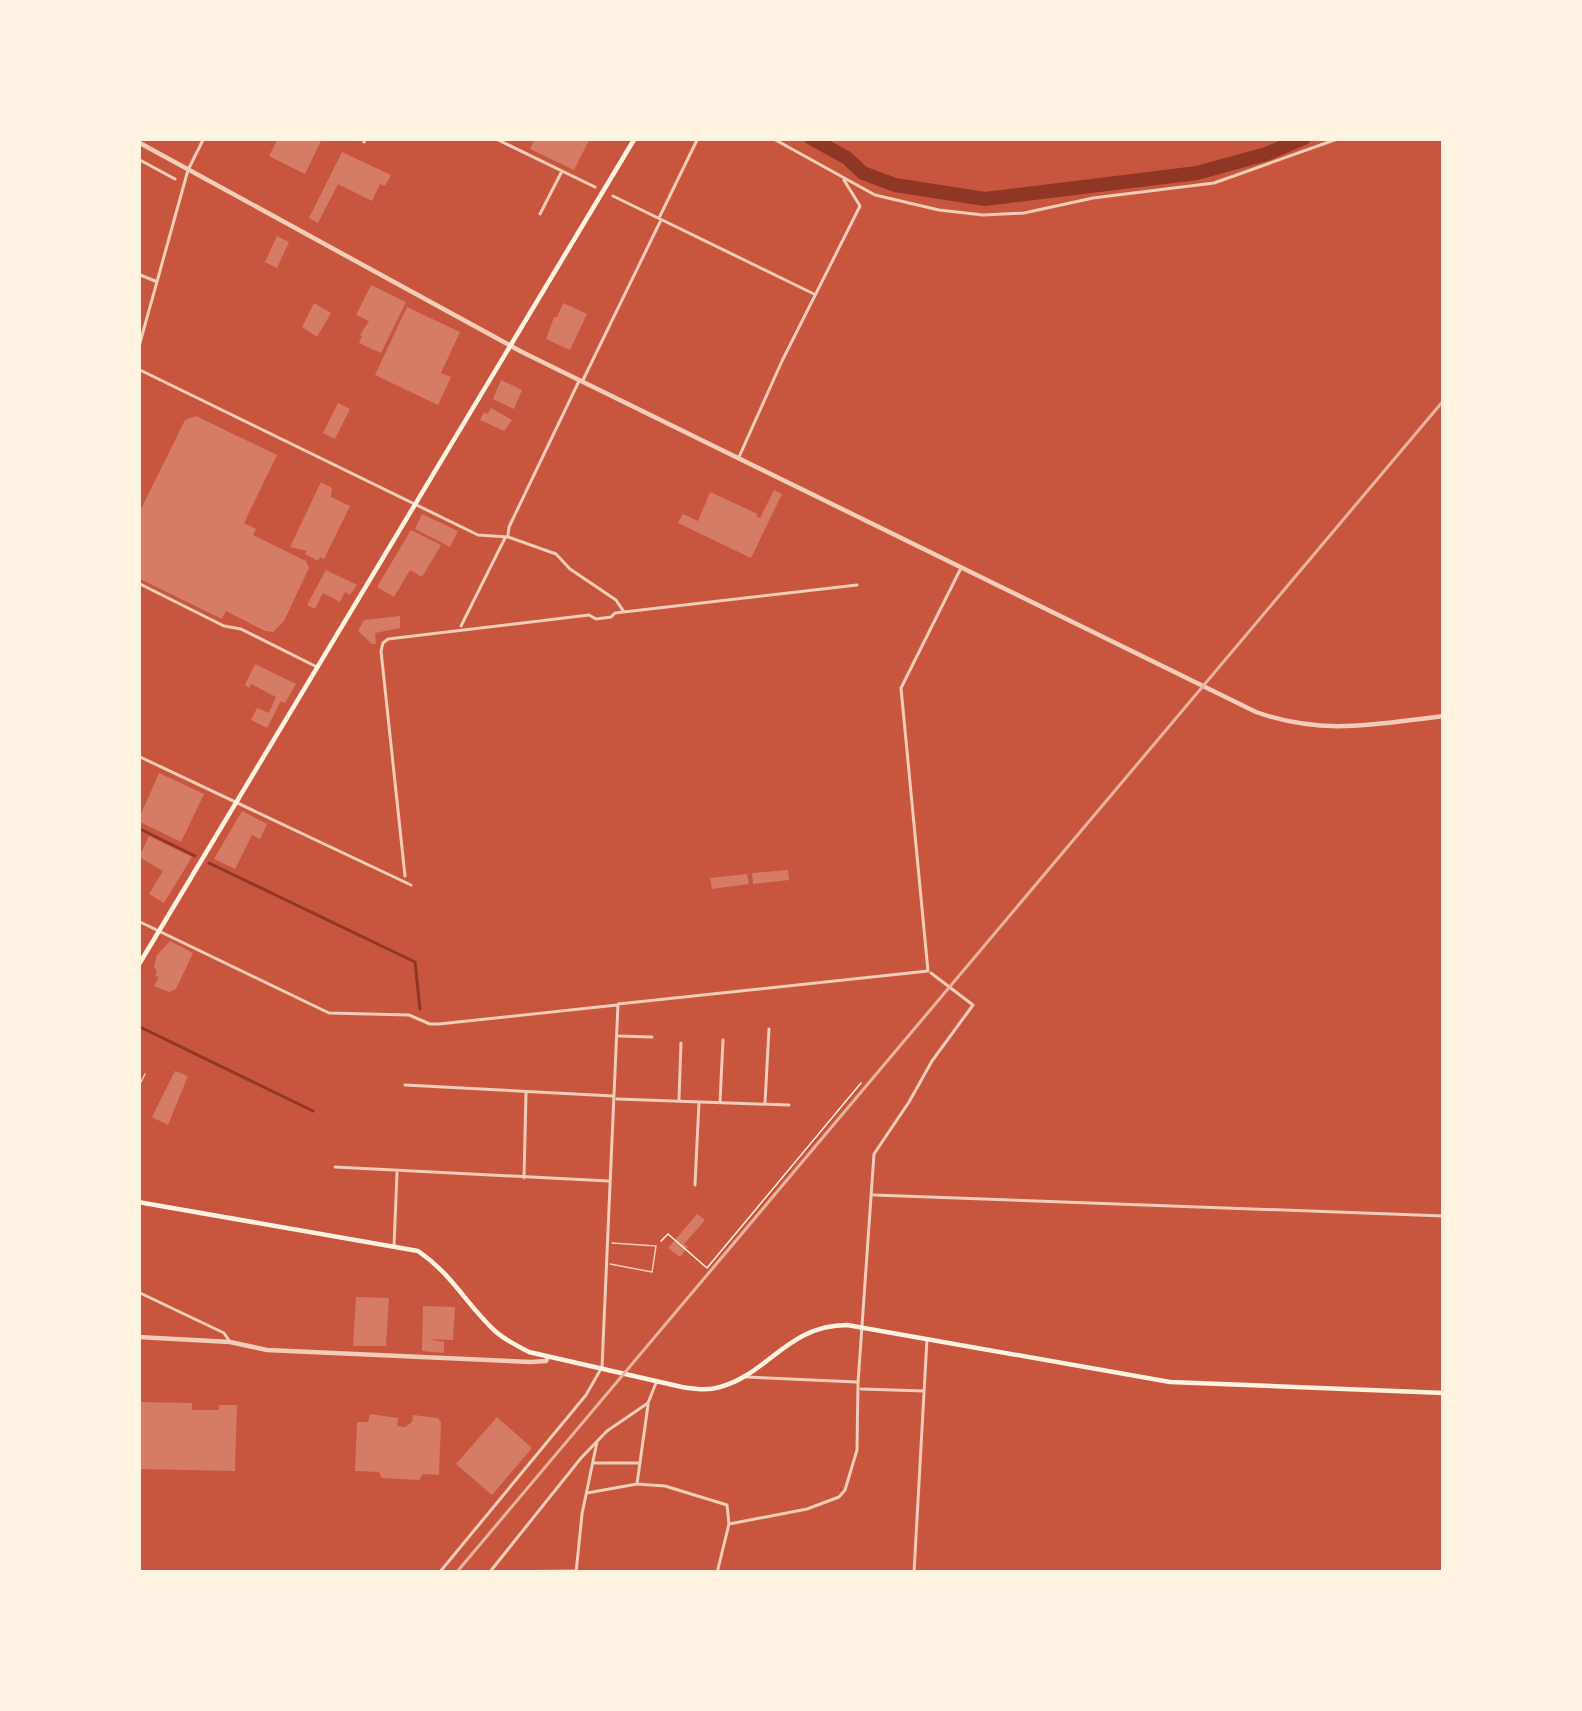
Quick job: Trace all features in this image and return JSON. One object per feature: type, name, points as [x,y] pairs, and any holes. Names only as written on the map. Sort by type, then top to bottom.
[{"type":"main road","points":[[138,966],[635,138]]},
{"type":"main road","points":[[138,1202],[418,1251],[448,1275],[494,1330],[529,1352],[707,1389],[743,1377],[807,1333],[838,1324],[1171,1382],[1444,1393]]},
{"type":"street","points":[[138,350],[188,170],[204,138]]},
{"type":"street","points":[[494,138],[595,188]]},
{"type":"street","points":[[460,628],[698,138]]},
{"type":"street","points":[[772,138],[875,195],[983,215],[1024,213],[1093,198],[1223,181],[1340,138]]},
{"type":"street","points":[[138,143],[581,381],[1256,712],[1308,726],[1444,716]]},
{"type":"street","points":[[145,163],[149,148]]},
{"type":"street","points":[[138,158],[175,178]]},
{"type":"street","points":[[541,214],[562,170]]},
{"type":"street","points":[[738,460],[860,206],[844,178]]},
{"type":"street","points":[[613,196],[816,295]]},
{"type":"street","points":[[138,274],[156,282]]},
{"type":"street","points":[[138,369],[478,535],[507,537],[556,554],[616,600],[624,612]]},
{"type":"street","points":[[928,970],[901,688],[961,568]]},
{"type":"street","points":[[138,583],[316,667]]},
{"type":"street","points":[[405,876],[382,646],[392,637],[589,615],[596,619],[856,585]]},
{"type":"street","points":[[138,756],[412,885]]},
{"type":"street","points":[[138,921],[329,1013],[409,1015],[439,1024],[928,970],[973,1005],[932,1060],[874,1154],[855,1460],[845,1490],[807,1509],[729,1524]]},
{"type":"street","points":[[439,1573],[586,1395],[602,1367],[618,1004]]},
{"type":"street","points":[[765,1105],[769,1029]]},
{"type":"street","points":[[617,1036],[652,1037]]},
{"type":"street","points":[[720,1103],[723,1040]]},
{"type":"street","points":[[679,1101],[681,1042]]},
{"type":"street","points":[[405,1085],[789,1105]]},
{"type":"street","points":[[524,1178],[526,1091]]},
{"type":"street","points":[[695,1184],[699,1102]]},
{"type":"street","points":[[335,1167],[610,1181]]},
{"type":"street","points":[[394,1246],[397,1171]]},
{"type":"street","points":[[872,1195],[1444,1216]]},
{"type":"street","points":[[138,1292],[224,1334],[230,1342]]},
{"type":"street","points":[[138,1337],[230,1342],[267,1350],[540,1362],[548,1357]]},
{"type":"street","points":[[914,1573],[927,1338]]},
{"type":"street","points":[[743,1377],[924,1391]]},
{"type":"street","points":[[637,1484],[648,1403],[657,1381]]},
{"type":"street","points":[[489,1573],[597,1441],[648,1403]]},
{"type":"street","points":[[489,1573],[576,1572],[597,1441]]},
{"type":"street","points":[[592,1463],[640,1463]]},
{"type":"street","points":[[586,1493],[637,1484],[665,1486],[727,1505],[729,1524],[717,1573]]},
{"type":"lane","points":[[138,1088],[145,1074]]},
{"type":"lane","points":[[608,1243],[656,1246],[652,1272],[608,1264]]},
{"type":"path","points":[[656,1246],[668,1234],[707,1268],[861,1083]]},
{"type":"path","points":[[674,1249],[679,1243]]},
{"type":"building","points":[[278,138],[321,141],[305,174],[269,156]]},
{"type":"building","points":[[535,138],[590,138],[574,170],[530,149]]},
{"type":"building","points":[[342,152],[391,175],[372,201],[338,184],[318,223],[309,218]]},
{"type":"building","points":[[277,236],[289,242],[277,268],[265,262]]},
{"type":"building","points":[[371,285],[406,302],[381,353],[359,343],[369,321],[356,315]]},
{"type":"building","points":[[314,303],[331,313],[317,337],[302,327]]},
{"type":"building","points":[[563,303],[587,314],[570,350],[546,339]]},
{"type":"building","points":[[407,307],[460,332],[441,373],[451,377],[438,405],[375,375]]},
{"type":"building","points":[[501,380],[522,390],[514,409],[493,399]]},
{"type":"building","points":[[338,403],[350,409],[335,439],[323,433]]},
{"type":"building","points":[[491,408],[512,420],[504,431],[480,420]]},
{"type":"building","points":[[196,416],[277,455],[244,523],[256,529],[253,535],[306,561],[309,568],[284,621],[273,632],[226,611],[222,619],[138,578],[138,515],[185,420]]},
{"type":"building","points":[[321,482],[332,488],[331,497],[350,506],[324,559],[318,561],[307,551],[290,547]]},
{"type":"building","points":[[774,490],[782,494],[751,558],[678,523],[683,514],[698,521],[710,492],[760,518]]},
{"type":"building","points":[[422,514],[458,531],[450,547],[415,529]]},
{"type":"building","points":[[411,530],[441,545],[422,577],[410,570],[394,597],[377,587]]},
{"type":"building","points":[[326,570],[357,585],[340,602],[323,593],[315,609],[307,605]]},
{"type":"building","points":[[400,616],[400,628],[375,633],[376,644],[358,631],[364,620]]},
{"type":"building","points":[[255,664],[296,684],[267,728],[251,720],[257,708],[269,713],[276,697],[245,685]]},
{"type":"building","points":[[159,773],[204,794],[181,842],[138,821]]},
{"type":"building","points":[[242,811],[267,824],[260,839],[252,835],[235,869],[214,859]]},
{"type":"building","points":[[149,836],[192,857],[164,903],[149,894],[163,871],[139,857]]},
{"type":"building","points":[[788,870],[789,880],[753,884],[752,873]]},
{"type":"building","points":[[747,874],[749,884],[712,889],[710,878]]},
{"type":"building","points":[[170,941],[193,953],[176,989],[169,992],[154,986],[159,977],[154,967],[157,955]]},
{"type":"building","points":[[175,1071],[188,1076],[168,1125],[152,1117]]},
{"type":"building","points":[[697,1214],[705,1220],[684,1244],[688,1247],[680,1257],[668,1248]]},
{"type":"building","points":[[356,1297],[389,1298],[386,1346],[353,1346]]},
{"type":"building","points":[[423,1306],[455,1307],[453,1340],[429,1339],[444,1342],[444,1353],[422,1351]]},
{"type":"building","points":[[138,1402],[192,1403],[192,1410],[237,1405],[235,1471],[138,1469]]},
{"type":"building","points":[[370,1414],[398,1418],[397,1426],[405,1427],[413,1415],[438,1418],[439,1475],[423,1474],[419,1480],[355,1471],[357,1422],[368,1422]]},
{"type":"building","points":[[497,1417],[532,1448],[492,1495],[456,1464]]},
{"type":"waterway","points":[[811,138],[863,173],[895,185],[985,199],[1197,173],[1304,138]]},
{"type":"waterway","points":[[138,828],[195,856]]},
{"type":"waterway","points":[[209,863],[415,962],[420,1009]]},
{"type":"waterway","points":[[138,1026],[313,1111]]},
{"type":"railway","points":[[456,1573],[1444,400]]}]
